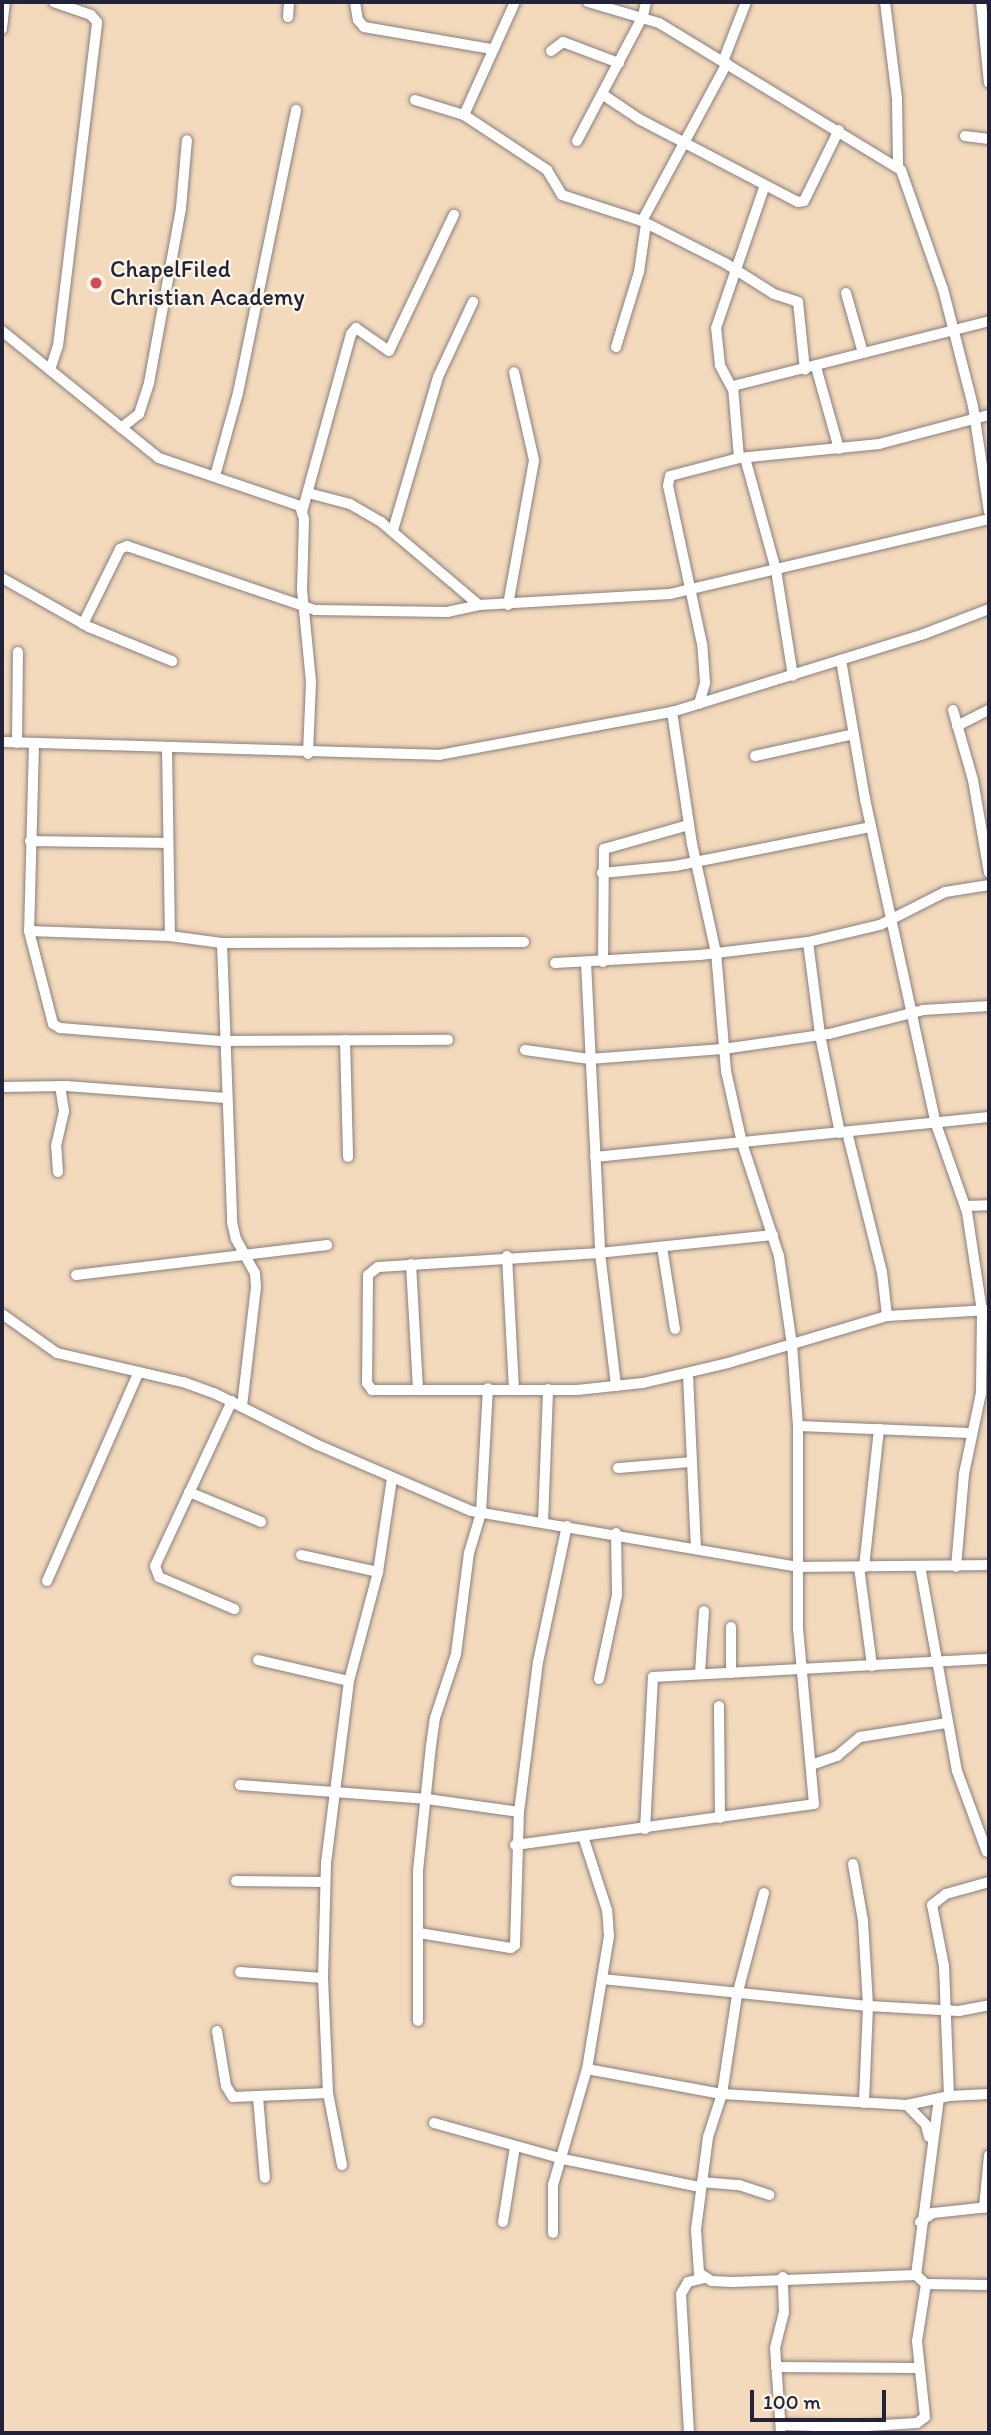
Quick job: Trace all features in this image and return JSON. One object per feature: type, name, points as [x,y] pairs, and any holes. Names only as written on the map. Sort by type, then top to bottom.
[{"type":"street","points":[[2,29],[5,2]]},
{"type":"street","points":[[50,370],[58,346],[97,22],[91,15],[54,2]]},
{"type":"street","points":[[288,17],[289,2]]},
{"type":"street","points":[[355,2],[358,20],[365,27],[492,49]]},
{"type":"street","points":[[464,115],[515,2]]},
{"type":"street","points":[[588,2],[643,16],[725,61],[898,166]]},
{"type":"street","points":[[577,141],[643,16],[646,2]]},
{"type":"street","points":[[616,347],[639,272],[644,223],[725,61],[746,2]]},
{"type":"street","points":[[885,2],[897,99],[898,166],[953,328],[975,420],[988,489],[989,512]]},
{"type":"street","points":[[981,2],[989,83]]},
{"type":"street","points":[[551,51],[563,43],[619,63]]},
{"type":"street","points":[[602,94],[639,119],[684,140],[765,185],[804,201],[839,130]]},
{"type":"street","points":[[415,100],[464,115],[547,170],[562,195],[644,223],[801,305],[811,368],[839,449]]},
{"type":"street","points":[[215,477],[238,393],[296,110]]},
{"type":"street","points":[[965,135],[989,139]]},
{"type":"street","points":[[121,428],[139,414],[149,383],[181,208],[187,140]]},
{"type":"street","points":[[765,185],[716,337],[719,365],[732,388],[742,458],[776,570],[793,676]]},
{"type":"street","points":[[308,754],[312,681],[304,608],[302,512],[351,334],[356,328],[390,351],[454,215]]},
{"type":"street","points":[[846,293],[863,354]]},
{"type":"street","points":[[393,530],[438,377],[473,302]]},
{"type":"street","points":[[732,388],[953,328],[989,321]]},
{"type":"street","points":[[2,331],[159,458],[292,502],[302,512]]},
{"type":"street","points":[[508,606],[534,460],[514,372]]},
{"type":"street","points":[[699,704],[705,683],[693,589],[668,481],[683,469],[742,458],[839,449],[989,415]]},
{"type":"street","points":[[309,493],[350,504],[393,530],[479,605]]},
{"type":"street","points":[[83,624],[120,550],[127,546],[304,608],[447,612],[479,605],[508,606],[693,589],[989,519]]},
{"type":"street","points":[[2,578],[83,624],[172,661]]},
{"type":"street","points":[[2,743],[308,754],[439,755],[672,712],[793,676],[989,609]]},
{"type":"street","points":[[17,743],[18,652]]},
{"type":"street","points":[[841,660],[872,827],[915,1012],[936,1124],[965,1206],[986,1311],[984,1407],[971,1433],[956,1567]]},
{"type":"street","points":[[953,710],[989,873]]},
{"type":"street","points":[[957,726],[989,710]]},
{"type":"street","points":[[515,1845],[812,1807],[797,1567],[798,1426],[792,1345],[773,1235],[743,1143],[723,1049],[716,953],[689,825],[672,712]]},
{"type":"street","points":[[755,757],[853,734]]},
{"type":"street","points":[[34,744],[29,931],[56,1027],[223,1041],[448,1040]]},
{"type":"street","points":[[167,748],[170,936]]},
{"type":"street","points":[[603,962],[602,873],[605,848],[689,825]]},
{"type":"street","points":[[602,873],[696,862],[872,827]]},
{"type":"street","points":[[30,841],[167,843]]},
{"type":"street","points":[[555,963],[716,953],[808,942],[894,918],[945,892],[989,885]]},
{"type":"street","points":[[29,931],[170,936],[222,943],[524,942]]},
{"type":"street","points":[[808,942],[820,1035],[882,1272],[887,1316]]},
{"type":"street","points":[[222,943],[223,1041],[232,1222],[255,1273],[256,1287],[237,1403],[189,1492],[156,1563],[157,1575],[234,1609]]},
{"type":"street","points":[[586,962],[600,1253],[617,1386]]},
{"type":"street","points":[[525,1050],[589,1059],[723,1049],[820,1035],[915,1012],[989,1006]]},
{"type":"street","points":[[345,1040],[348,1157]]},
{"type":"street","points":[[2,1087],[60,1086],[226,1098]]},
{"type":"street","points":[[58,1172],[56,1146],[64,1111],[60,1086]]},
{"type":"street","points":[[595,1157],[989,1117]]},
{"type":"street","points":[[965,1206],[989,1205]]},
{"type":"street","points":[[773,1235],[600,1253],[507,1256],[378,1267],[368,1275],[368,1383],[372,1390],[617,1386],[688,1374],[887,1316],[986,1311]]},
{"type":"street","points":[[76,1275],[246,1258],[327,1245]]},
{"type":"street","points":[[662,1247],[675,1329]]},
{"type":"street","points":[[507,1256],[514,1388]]},
{"type":"street","points":[[411,1264],[418,1389]]},
{"type":"street","points":[[2,1314],[57,1353],[138,1374],[183,1382],[237,1403],[392,1478],[481,1513],[617,1534],[797,1567],[989,1565]]},
{"type":"street","points":[[47,1581],[138,1374]]},
{"type":"street","points":[[688,1374],[696,1548]]},
{"type":"street","points":[[418,2021],[418,1871],[435,1718],[456,1654],[468,1553],[481,1513],[488,1388]]},
{"type":"street","points":[[543,1522],[548,1389]]},
{"type":"street","points":[[798,1426],[971,1433]]},
{"type":"street","points":[[872,1666],[862,1567],[879,1429]]},
{"type":"street","points":[[618,1468],[691,1462]]},
{"type":"street","points":[[342,2165],[328,2093],[323,1978],[325,1882],[349,1681],[379,1573],[392,1478]]},
{"type":"street","points":[[189,1492],[261,1522]]},
{"type":"street","points":[[419,1933],[513,1947],[515,1845],[538,1662],[567,1526]]},
{"type":"street","points":[[599,1679],[617,1595],[617,1534]]},
{"type":"street","points":[[301,1555],[379,1573]]},
{"type":"street","points":[[920,1566],[946,1723],[963,1790],[988,1854]]},
{"type":"street","points":[[700,1673],[704,1611]]},
{"type":"street","points":[[731,1627],[731,1672]]},
{"type":"street","points":[[645,1829],[651,1678],[700,1673],[989,1659]]},
{"type":"street","points":[[258,1660],[349,1681]]},
{"type":"street","points":[[719,1706],[719,1818]]},
{"type":"street","points":[[811,1765],[837,1756],[860,1737],[946,1723]]},
{"type":"street","points":[[240,1784],[427,1799],[519,1812]]},
{"type":"street","points":[[553,2233],[553,2185],[563,2159],[587,2069],[610,1923],[583,1836]]},
{"type":"street","points":[[853,1864],[863,1921],[868,2006],[864,2103]]},
{"type":"street","points":[[236,1881],[325,1882]]},
{"type":"street","points":[[916,2275],[930,2143],[944,2097],[944,1966],[932,1905],[946,1894],[989,1882]]},
{"type":"street","points":[[704,2278],[696,2267],[701,2184],[708,2137],[722,2094],[737,1995],[764,1893]]},
{"type":"street","points":[[240,1972],[323,1978]]},
{"type":"street","points":[[602,1979],[737,1995],[868,2006],[946,2011],[989,2005]]},
{"type":"street","points":[[217,2031],[228,2092],[233,2097],[328,2093]]},
{"type":"street","points":[[587,2069],[722,2094],[907,2105],[944,2097],[987,2097]]},
{"type":"street","points":[[258,2097],[265,2178]]},
{"type":"street","points":[[907,2105],[926,2125],[930,2143]]},
{"type":"street","points":[[434,2123],[563,2159],[701,2184],[738,2185],[769,2194]]},
{"type":"street","points":[[503,2222],[514,2146]]},
{"type":"street","points":[[920,2222],[933,2214],[986,2208],[989,2155]]},
{"type":"street","points":[[922,2204],[933,2214]]},
{"type":"street","points":[[689,2433],[681,2294],[688,2282],[704,2278],[733,2282],[783,2277],[916,2275],[926,2284],[989,2285]]},
{"type":"street","points":[[783,2277],[784,2313],[776,2367],[782,2429],[917,2423],[926,2415],[918,2368],[917,2341],[926,2284]]},
{"type":"street","points":[[776,2367],[918,2368]]},
{"type":"place","name":"ChapelFiled Christian Academy","points":[[96,283]]}]
